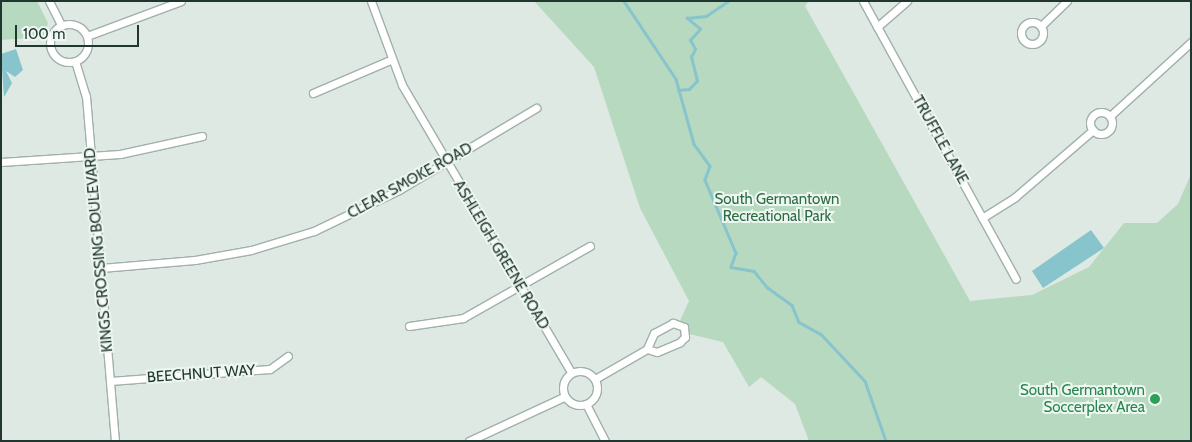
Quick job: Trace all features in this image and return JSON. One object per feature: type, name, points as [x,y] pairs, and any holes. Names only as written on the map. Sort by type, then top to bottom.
[{"type":"street","points":[[49,1],[61,25]]},
{"type":"street","points":[[87,36],[181,1]]},
{"type":"street","name":"ASHLEIGH GREENE ROAD","points":[[371,1],[390,60],[446,163],[571,372]]},
{"type":"street","name":"TRUFFLE LANE","points":[[863,1],[1016,279]]},
{"type":"street","points":[[877,27],[906,1]]},
{"type":"street","points":[[1041,26],[1067,1]]},
{"type":"street","points":[[73,24],[87,36],[85,54],[75,61],[62,61],[50,47],[52,34],[61,25],[73,24]]},
{"type":"street","points":[[1110,116],[1191,42]]},
{"type":"street","points":[[313,92],[390,60]]},
{"type":"street","name":"KINGS CROSSING BOULEVARD","points":[[75,61],[86,96],[115,441]]},
{"type":"street","name":"CLEAR SMOKE ROAD","points":[[101,268],[195,260],[282,242],[357,212],[446,163],[536,108]]},
{"type":"street","points":[[1093,130],[1090,120],[1095,113],[1110,116]]},
{"type":"street","points":[[982,218],[1015,197],[1093,130],[1107,132],[1112,124],[1110,116]]},
{"type":"street","points":[[1,162],[120,154],[202,136]]},
{"type":"street","points":[[409,326],[463,318],[590,246]]},
{"type":"street","points":[[595,379],[647,349],[654,333],[674,323],[684,327],[684,337],[680,342],[657,352],[647,349]]},
{"type":"street","name":"BEECHNUT WAY","points":[[110,381],[270,369],[288,356]]},
{"type":"street","points":[[571,372],[587,372],[595,379],[597,391],[586,404],[572,404],[564,396],[564,380],[571,372]]},
{"type":"street","points":[[470,441],[564,396]]},
{"type":"street","points":[[586,404],[605,441]]},
{"type":"green space","points":[[1,1],[37,1],[48,23],[43,37],[1,40]]},
{"type":"green space","name":"South Germantown Recreational Park","points":[[534,1],[809,1],[805,6],[970,301],[1032,295],[1089,267],[1124,223],[1157,223],[1178,204],[1191,174],[1191,441],[809,441],[795,404],[761,377],[749,387],[723,342],[685,333],[679,323],[689,301],[640,208],[594,67]]},
{"type":"water","points":[[16,49],[23,70],[15,77],[6,71],[12,83],[4,97],[1,54]]},
{"type":"water","points":[[1091,230],[1104,248],[1043,288],[1032,271]]},
{"type":"waterway","points":[[624,1],[676,79],[694,144],[710,166],[705,180],[736,253],[731,267],[754,271],[767,287],[792,305],[799,322],[821,334],[865,381],[886,441]]},
{"type":"waterway","points":[[678,90],[689,89],[697,81],[691,57],[695,49],[690,40],[700,29],[687,18],[706,16],[728,1]]},
{"type":"place","name":"South Germantown Soccerplex Area","points":[[1155,399]]}]
